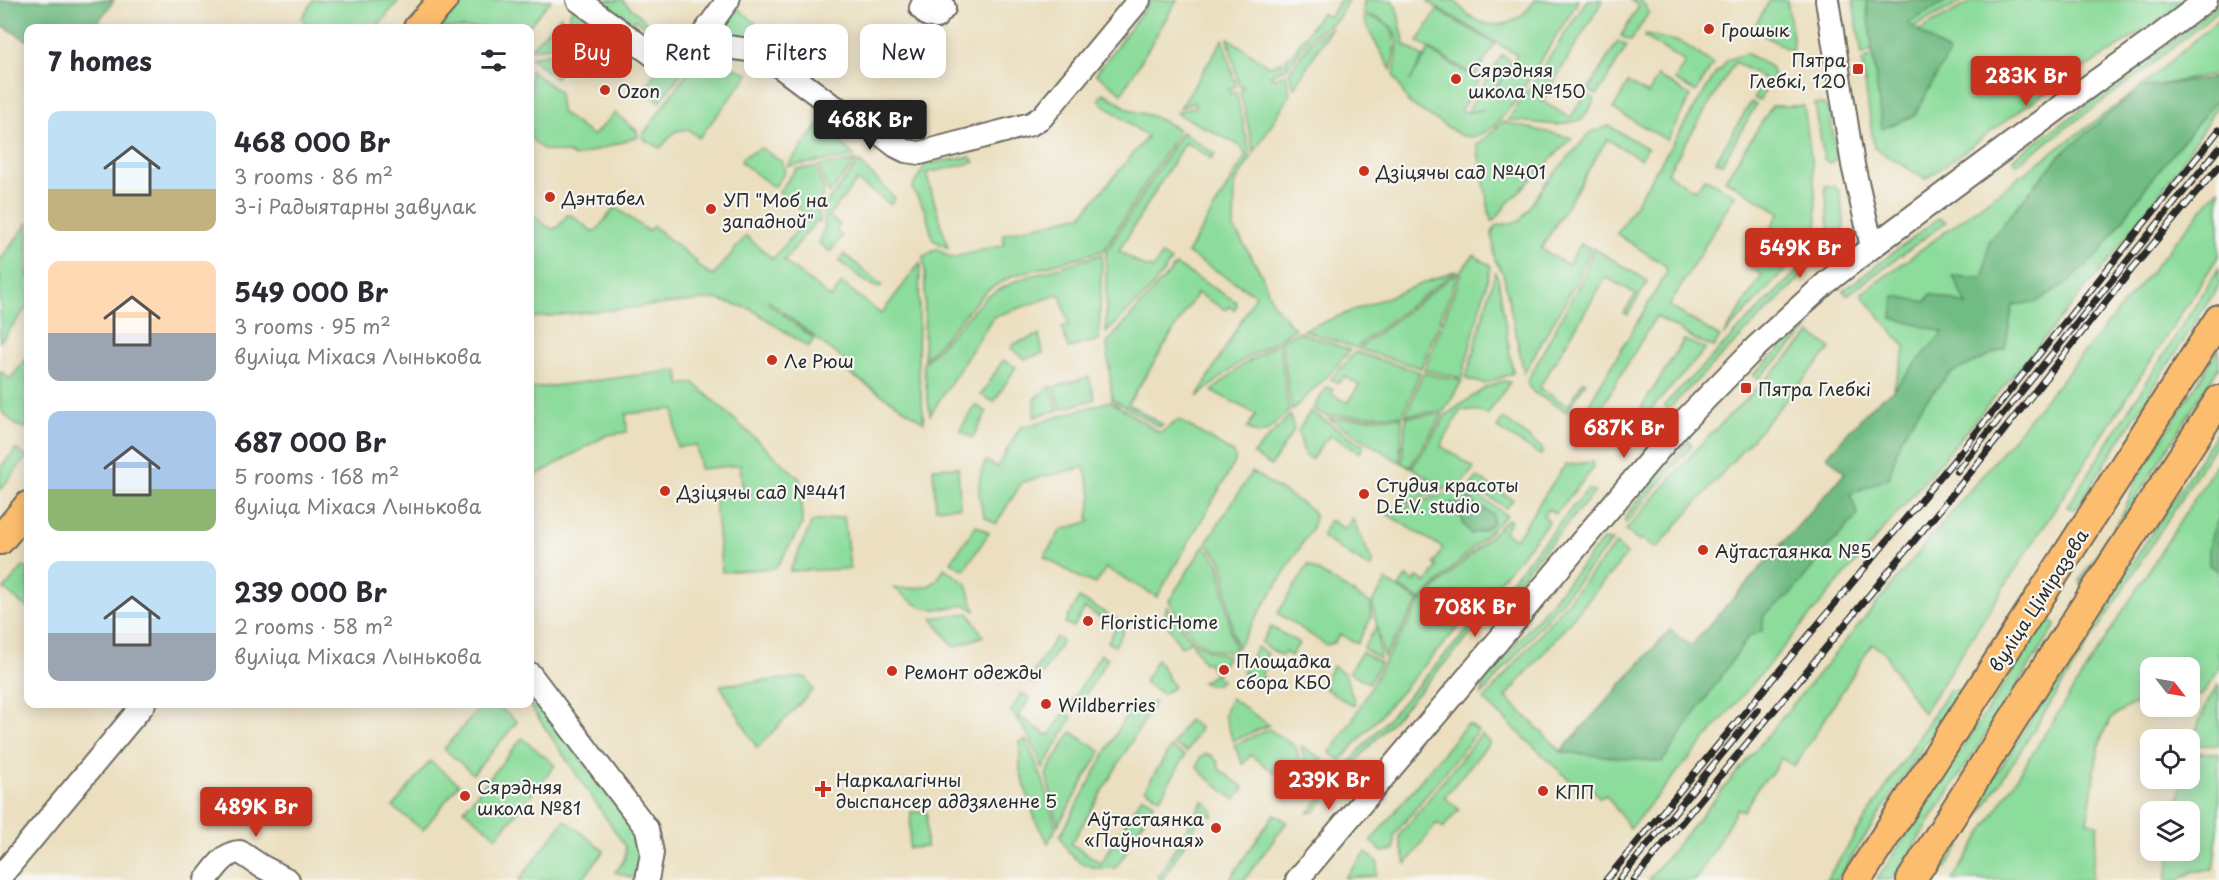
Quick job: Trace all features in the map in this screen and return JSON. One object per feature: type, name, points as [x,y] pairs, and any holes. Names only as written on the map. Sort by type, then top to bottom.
[{"type":"main road","points":[[422,24],[443,0]]},
{"type":"main road","name":"вуліца Ціміразева","points":[[1857,880],[2219,320]]},
{"type":"main road","points":[[1911,880],[2219,400]]},
{"type":"main road","points":[[2084,608],[2069,600],[2066,594],[2068,586],[2126,492],[2150,426]]},
{"type":"main road","points":[[0,540],[24,511]]},
{"type":"street","points":[[578,0],[644,48]]},
{"type":"street","points":[[711,24],[728,0]]},
{"type":"street","points":[[925,0],[921,8],[928,15],[936,17],[944,8],[941,0]]},
{"type":"street","points":[[732,48],[762,54],[830,104],[874,129],[896,146],[906,152],[920,153],[1031,124],[1042,117],[1139,0]]},
{"type":"street","points":[[1827,0],[1853,165],[1872,246]]},
{"type":"street","points":[[1297,880],[1680,425],[1756,346],[1799,306],[1872,246],[2205,0]]},
{"type":"street","points":[[534,679],[641,819],[650,840],[652,853],[647,880]]},
{"type":"street","points":[[0,878],[141,708]]},
{"type":"street","points":[[206,880],[224,859],[236,851],[288,880]]},
{"type":"green space","points":[[0,0],[114,0],[97,24],[24,24],[24,39],[0,24]]},
{"type":"green space","points":[[313,0],[399,0],[379,24],[305,24],[302,18]]},
{"type":"green space","points":[[460,0],[551,0],[530,24],[439,24]]},
{"type":"green space","points":[[587,0],[622,0],[649,24],[644,26],[635,19],[631,24],[621,24]]},
{"type":"green space","points":[[1151,0],[1177,0],[1122,93],[1096,74]]},
{"type":"green space","points":[[1340,0],[1348,0],[1337,20],[1311,36],[1287,68],[1286,58],[1292,54],[1321,13],[1330,16]]},
{"type":"green space","points":[[1364,0],[1392,0],[1397,9],[1405,45],[1423,57],[1410,81],[1429,50],[1479,81],[1460,111],[1467,113],[1484,109],[1467,112],[1502,55],[1512,61],[1493,93],[1517,55],[1428,2],[1430,0],[1455,0],[1474,19],[1496,25],[1517,19],[1535,0],[1579,0],[1513,104],[1495,126],[1471,137],[1460,135],[1409,103],[1394,76],[1398,41],[1393,28],[1379,18],[1363,14]]},
{"type":"green space","points":[[1587,0],[1603,0],[1542,101],[1570,118],[1586,94],[1595,100],[1582,120],[1558,125],[1508,120]]},
{"type":"green space","points":[[1630,0],[1641,0],[1649,12],[1631,41],[1621,36],[1639,6]]},
{"type":"green space","points":[[1770,0],[1787,0],[1793,38],[1792,52],[1753,29]]},
{"type":"green space","points":[[1853,0],[1964,0],[1862,55]]},
{"type":"green space","points":[[1866,0],[1948,0],[1908,23],[1949,53],[1914,116],[1882,129]]},
{"type":"green space","points":[[1975,0],[2191,0],[2030,103],[1926,179],[1874,148],[1862,61]]},
{"type":"green space","points":[[2219,2],[2219,10],[2145,70],[2017,164],[2012,159],[2144,64]]},
{"type":"green space","points":[[574,3],[600,24],[568,24]]},
{"type":"green space","points":[[738,8],[757,24],[744,24],[744,39],[732,37],[732,24],[724,24]]},
{"type":"green space","points":[[1437,10],[1495,44],[1475,76],[1418,42]]},
{"type":"green space","points":[[561,16],[564,24],[553,24]]},
{"type":"green space","points":[[1366,17],[1385,23],[1393,35],[1395,43],[1391,70],[1369,32],[1364,19]]},
{"type":"green space","points":[[2219,19],[2219,73],[2159,85],[2219,77],[2219,103],[2177,170],[2107,263],[1630,828],[1606,795],[1600,798],[1588,784],[1578,788],[1484,700],[1616,544],[1627,554],[1506,697],[1561,751],[1670,630],[1691,646],[1845,473],[1836,456],[1870,408],[1893,390],[1906,348],[1861,294],[2140,88]]},
{"type":"green space","points":[[552,26],[552,47],[534,49],[534,45]]},
{"type":"green space","points":[[1332,27],[1294,88],[1289,72],[1313,39]]},
{"type":"green space","points":[[1646,35],[1681,42],[1713,64],[1696,92],[1675,80],[1685,62],[1644,37]]},
{"type":"green space","points":[[1228,38],[1267,65],[1274,65],[1282,61],[1284,69],[1270,75],[1274,78],[1286,74],[1290,94],[1254,153],[1240,90],[1243,89],[1242,85],[1239,86]]},
{"type":"green space","points":[[1223,39],[1236,86],[1229,89],[1230,94],[1236,91],[1251,158],[1235,183],[1234,228],[1261,273],[1272,302],[1295,329],[1239,363],[1197,397],[1256,295],[1187,253],[1246,156],[1241,146],[1176,113],[1196,106],[1194,102],[1180,108]]},
{"type":"green space","points":[[1618,41],[1627,46],[1597,95],[1588,90]]},
{"type":"green space","points":[[552,53],[552,75],[534,60],[534,56]]},
{"type":"green space","points":[[1746,53],[1771,67],[1774,76],[1759,101],[1754,98],[1765,79],[1735,62],[1667,173],[1695,191],[1704,178],[1735,195],[1669,306],[1720,337],[1714,347],[1696,340],[1656,316],[1598,413],[1604,416],[1594,419],[1587,417],[1584,412],[1667,272],[1666,266],[1617,234],[1717,71],[1720,71],[1727,60]]},
{"type":"green space","points":[[732,68],[744,72],[746,78],[699,138],[688,129],[676,131],[660,148],[643,139],[642,136],[684,78],[732,78]]},
{"type":"green space","points":[[534,73],[559,92],[561,112],[593,136],[615,113],[637,131],[638,137],[575,157],[568,153],[544,150],[534,141]]},
{"type":"green space","points":[[1658,76],[1691,96],[1667,140],[1613,109],[1628,83],[1648,94]]},
{"type":"green space","points":[[2219,77],[2219,97],[2151,180],[2098,255],[2065,284],[2036,302],[2013,305],[2005,348],[1949,374],[1924,403],[1900,440],[1889,478],[1850,494],[1858,515],[1791,594],[1764,615],[1762,631],[1749,636],[1662,762],[1561,752],[1670,630],[1691,646],[1845,473],[1827,456],[1870,408],[1893,390],[1943,332],[1892,318],[1894,296],[1926,302],[1931,294],[1967,305],[1953,276],[1984,278],[1989,241],[2059,156],[2140,88]]},
{"type":"green space","points":[[652,78],[678,78],[660,102],[643,89]]},
{"type":"green space","points":[[1104,93],[1130,110],[1155,117],[1178,129],[1104,250],[1012,276],[986,291],[924,360],[925,273],[923,257],[937,249],[951,258],[1004,245],[1003,234],[1082,215],[1147,137],[1098,100]]},
{"type":"green space","points":[[1751,102],[1756,105],[1722,164],[1716,161]]},
{"type":"green space","points":[[1815,104],[1824,104],[1830,113],[1837,159],[1829,163],[1824,159]]},
{"type":"green space","points":[[1772,106],[1804,106],[1814,180],[1818,235],[1723,336],[1762,275],[1749,266],[1780,212],[1725,180]]},
{"type":"green space","points":[[822,121],[855,157],[787,166]]},
{"type":"green space","points":[[1503,122],[1572,138],[1507,204],[1495,220],[1491,221],[1477,145]]},
{"type":"green space","points":[[1609,126],[1647,148],[1640,159],[1607,139],[1541,249],[1568,265],[1581,244],[1590,248],[1579,277],[1524,373],[1503,273],[1495,260],[1492,233],[1496,226],[1520,221],[1545,184],[1591,132]]},
{"type":"green space","points":[[1182,132],[1215,154],[1212,159],[1185,142],[1119,251],[1146,268],[1147,266],[1153,269],[1162,255],[1171,261],[1151,289],[1106,333],[1106,252]]},
{"type":"green space","points":[[761,148],[782,162],[785,172],[776,185],[772,186],[741,162],[743,157]]},
{"type":"green space","points":[[970,157],[975,162],[926,173],[948,248],[933,240],[925,210],[912,188],[926,164]]},
{"type":"green space","points":[[856,161],[829,194],[818,166]]},
{"type":"green space","points":[[859,162],[895,198],[890,204],[857,181],[828,216],[840,225],[836,231],[842,236],[830,252],[819,243],[825,227],[823,208]]},
{"type":"green space","points":[[815,167],[824,190],[819,207],[820,223],[816,221],[784,261],[831,298],[842,283],[881,314],[920,263],[918,365],[924,422],[847,372],[846,362],[769,301],[768,303],[814,339],[808,347],[751,309],[715,299],[534,318],[534,215],[554,229],[567,215],[571,215],[592,231],[596,231],[615,207],[648,231],[653,226],[713,276],[746,236],[773,259],[808,217],[810,218],[779,192],[796,169]]},
{"type":"green space","points":[[1825,186],[1833,186],[1839,191],[1844,226],[1835,248],[1817,267],[1812,259],[1830,239]]},
{"type":"green space","points":[[2219,189],[2219,255],[1923,713],[1891,666],[1887,655],[1872,644],[1795,766],[1781,758],[1771,775],[1760,784],[1744,811],[1737,809],[1696,880],[1648,880]]},
{"type":"green space","points":[[1939,218],[1946,222],[1847,295],[1843,291]]},
{"type":"green space","points":[[24,228],[24,311],[0,342],[0,260]]},
{"type":"green space","points":[[1593,248],[1648,281],[1628,315],[1624,313],[1636,294],[1606,277],[1539,388],[1568,406],[1583,381],[1586,382],[1567,412],[1533,392],[1527,382],[1584,275]]},
{"type":"green space","points":[[844,254],[882,285],[879,288],[869,284],[839,261]]},
{"type":"green space","points":[[1102,254],[1099,340],[1068,348],[1062,327],[1069,325],[1060,294],[993,317],[930,415],[923,364],[987,296],[1018,280]]},
{"type":"green space","points":[[1474,255],[1491,266],[1462,378],[1424,370],[1463,268]]},
{"type":"green space","points":[[1176,265],[1235,301],[1237,305],[1234,310],[1229,306],[1226,310],[1197,293],[1128,404],[1163,425],[1159,427],[1112,399],[1107,343]]},
{"type":"green space","points":[[2219,268],[2219,285],[2076,509],[2067,507]]},
{"type":"green space","points":[[1457,270],[1355,348],[1303,330]]},
{"type":"green space","points":[[1459,271],[1421,368],[1358,349]]},
{"type":"green space","points":[[1797,271],[1802,276],[1668,409],[1664,405]]},
{"type":"green space","points":[[1495,272],[1498,278],[1513,373],[1485,384],[1466,379]]},
{"type":"green space","points":[[1808,322],[1810,326],[1807,331],[1759,378],[1755,378],[1753,375]]},
{"type":"green space","points":[[1299,332],[1350,350],[1329,375],[1292,410],[1281,340]]},
{"type":"green space","points":[[1811,334],[1831,348],[1658,547],[1654,548],[1642,539],[1638,541],[1626,530],[1700,445]]},
{"type":"green space","points":[[1039,335],[1043,353],[1025,359],[1011,348],[1014,344]]},
{"type":"green space","points":[[1684,340],[1706,349],[1631,431],[1628,429]]},
{"type":"green space","points":[[1279,342],[1289,411],[1267,431],[1259,434],[1247,428],[1256,414],[1212,391],[1240,367]]},
{"type":"green space","points":[[2219,349],[2219,367],[2081,585],[2080,580],[2121,518],[2137,478]]},
{"type":"green space","points":[[1355,352],[1420,372],[1403,415],[1326,416],[1313,409],[1327,387],[1333,390],[1331,394],[1348,403],[1359,385],[1344,376],[1339,383],[1331,379]]},
{"type":"green space","points":[[1003,360],[1016,367],[994,402],[981,395]]},
{"type":"green space","points":[[24,362],[24,428],[16,425],[0,410],[0,371],[10,379]]},
{"type":"green space","points":[[678,370],[680,385],[694,383],[800,479],[802,525],[776,568],[722,572],[714,494],[743,491],[740,465],[700,469],[696,445],[677,447],[674,409],[626,414],[627,432],[607,435],[534,477],[534,388]]},
{"type":"green space","points":[[1423,373],[1462,381],[1444,411],[1406,415]]},
{"type":"green space","points":[[1089,377],[1095,399],[1061,409],[1054,387]]},
{"type":"green space","points":[[1503,381],[1510,382],[1487,415],[1479,411],[1461,410],[1441,446],[1474,468],[1460,485],[1446,489],[1412,468],[1446,415],[1485,388]]},
{"type":"green space","points":[[1051,386],[1058,410],[1034,417],[1035,398]]},
{"type":"green space","points":[[1110,401],[1160,433],[1179,420],[1232,452],[1236,457],[1157,597],[1106,568],[1096,584],[1082,579],[1044,557],[1061,530],[1091,521],[1088,518],[1092,495],[1084,467],[1022,482],[996,524],[984,516],[982,509],[979,481],[986,461],[997,467],[1020,428]]},
{"type":"green space","points":[[975,405],[987,412],[972,438],[960,430]]},
{"type":"green space","points":[[1310,411],[1364,446],[1360,453],[1331,435],[1312,459],[1305,456],[1298,431]]},
{"type":"green space","points":[[1443,414],[1410,467],[1402,463],[1406,417]]},
{"type":"green space","points":[[1290,415],[1294,430],[1271,466],[1253,454]]},
{"type":"green space","points":[[1402,417],[1400,462],[1329,419]]},
{"type":"green space","points":[[1503,418],[1542,448],[1542,454],[1540,455],[1497,428]]},
{"type":"green space","points":[[2219,429],[2219,439],[1941,875],[1934,880],[1935,869]]},
{"type":"green space","points":[[1689,441],[1692,445],[1626,523],[1627,514]]},
{"type":"green space","points":[[16,449],[24,455],[24,461],[0,490],[0,468]]},
{"type":"green space","points":[[2219,460],[2219,669],[2200,695],[2200,657],[2140,657],[2140,703],[2124,709],[2108,723],[2097,757],[2087,822],[2098,824],[2091,880],[1952,880]]},
{"type":"green space","points":[[1592,462],[1593,469],[1555,514],[1549,509],[1543,515],[1549,521],[1521,556],[1341,760],[1330,753],[1355,716],[1383,664],[1421,602],[1508,519],[1511,521],[1504,532],[1516,539],[1566,465]]},
{"type":"green space","points":[[958,467],[960,507],[936,508],[933,468]]},
{"type":"green space","points":[[1252,472],[1312,510],[1315,518],[1311,530],[1237,648],[1222,561],[1206,543]]},
{"type":"green space","points":[[1477,477],[1513,500],[1506,508],[1471,485]]},
{"type":"green space","points":[[1421,478],[1443,490],[1402,504]]},
{"type":"green space","points":[[1467,487],[1506,515],[1421,600],[1399,587],[1406,577],[1414,582],[1417,577],[1427,583],[1437,567],[1434,564],[1443,548],[1385,513]]},
{"type":"green space","points":[[1588,489],[1594,493],[1314,812],[1308,813],[1360,750],[1498,596]]},
{"type":"green space","points":[[1470,498],[1475,504],[1493,514],[1493,522],[1485,530],[1471,534],[1463,524],[1462,517],[1454,513],[1438,513],[1436,507],[1453,503],[1460,505]]},
{"type":"green space","points":[[844,517],[850,569],[790,571],[812,522]]},
{"type":"green space","points":[[1352,518],[1373,563],[1370,568],[1323,538],[1322,535],[1330,520],[1345,529]]},
{"type":"green space","points":[[2219,518],[2219,571],[2209,565],[2209,546]]},
{"type":"green space","points":[[976,525],[989,533],[964,570],[951,562]]},
{"type":"green space","points":[[1603,540],[1612,541],[1481,696],[1485,681]]},
{"type":"green space","points":[[1204,545],[1219,563],[1235,650],[1233,651],[1211,649],[1202,644],[1187,629],[1169,601]]},
{"type":"green space","points":[[1308,565],[1371,604],[1371,618],[1357,644],[1340,634],[1334,643],[1326,645],[1278,613]]},
{"type":"green space","points":[[24,566],[24,606],[4,589]]},
{"type":"green space","points":[[944,568],[967,584],[975,611],[966,605],[942,609],[927,608],[913,602],[894,588],[917,588],[930,585],[940,576]]},
{"type":"green space","points":[[1386,581],[1419,601],[1384,657],[1372,603]]},
{"type":"green space","points":[[1079,598],[1127,625],[1115,646],[1108,642],[1116,627],[1085,608],[1073,627],[1065,623]]},
{"type":"green space","points":[[1167,606],[1185,632],[1198,645],[1216,653],[1228,655],[1216,677],[1222,680],[1217,684],[1202,682],[1214,675],[1208,662],[1204,663],[1191,641],[1181,647],[1167,622]]},
{"type":"green space","points":[[969,613],[983,636],[954,647],[932,618]]},
{"type":"green space","points":[[2047,618],[2056,625],[1892,880],[1877,880]]},
{"type":"green space","points":[[1271,627],[1299,643],[1291,656],[1285,652],[1282,656],[1261,643]]},
{"type":"green space","points":[[1377,628],[1380,659],[1363,648]]},
{"type":"green space","points":[[1056,637],[1062,641],[1036,685],[1028,681]]},
{"type":"green space","points":[[1257,647],[1268,654],[1262,663],[1266,666],[1261,675],[1264,677],[1258,688],[1247,681],[1243,671]]},
{"type":"green space","points":[[1362,652],[1380,663],[1369,683],[1349,672]]},
{"type":"green space","points":[[1101,654],[1108,658],[1075,712],[1068,708]]},
{"type":"green space","points":[[1157,659],[1174,687],[1163,694],[1144,682]]},
{"type":"green space","points":[[1333,666],[1345,674],[1355,704],[1353,706],[1324,688],[1326,685],[1323,683]]},
{"type":"green space","points":[[806,677],[813,690],[757,748],[720,685]]},
{"type":"green space","points":[[2219,684],[2219,745],[2200,745],[2200,729],[2197,729],[2208,701]]},
{"type":"green space","points":[[1949,690],[1960,690],[1837,880],[1826,880]]},
{"type":"green space","points":[[1021,693],[1030,698],[1018,716],[1049,736],[1064,713],[1072,717],[1043,769],[1027,732],[1011,711]]},
{"type":"green space","points":[[534,694],[638,836],[642,855],[639,880],[615,872],[624,860],[625,846],[532,708],[534,708]]},
{"type":"green space","points":[[1231,698],[1269,725],[1233,741],[1224,714]]},
{"type":"green space","points":[[1155,702],[1071,844],[1101,863],[1114,842],[1128,850],[1115,868],[1088,866],[1069,852],[1060,836],[1129,710]]},
{"type":"green space","points":[[480,708],[501,708],[517,722],[473,774],[444,749]]},
{"type":"green space","points":[[1188,720],[1200,728],[1187,752],[1173,744]]},
{"type":"green space","points":[[1466,725],[1478,731],[1394,835],[1394,850],[1383,852],[1371,841]]},
{"type":"green space","points":[[1269,729],[1296,747],[1308,793],[1306,796],[1251,755],[1243,764],[1234,745]]},
{"type":"green space","points":[[1071,732],[1101,751],[1058,825],[1046,774]]},
{"type":"green space","points":[[1481,734],[1490,742],[1444,797],[1459,809],[1443,828],[1437,823],[1406,864],[1399,836]]},
{"type":"green space","points":[[522,738],[555,765],[497,837],[464,810]]},
{"type":"green space","points":[[1026,740],[1044,783],[1056,828],[1048,843],[1035,820],[1020,770],[1020,742]]},
{"type":"green space","points":[[1301,746],[1323,759],[1310,785]]},
{"type":"green space","points":[[1171,747],[1185,756],[1160,798],[1145,789]]},
{"type":"green space","points":[[2200,753],[2219,754],[2219,822],[2213,870],[2193,871],[2179,880],[2166,880],[2169,861],[2200,861],[2200,801],[2179,801],[2180,789],[2200,789]]},
{"type":"green space","points":[[1206,754],[1211,755],[1218,762],[1219,769],[1244,788],[1235,800],[1204,775],[1197,766],[1200,758]]},
{"type":"green space","points":[[430,761],[459,784],[423,830],[393,807]]},
{"type":"green space","points":[[1142,796],[1154,803],[1128,846],[1116,839]]},
{"type":"green space","points":[[1203,801],[1213,810],[1213,817],[1204,812],[1162,880],[1158,877]]},
{"type":"green space","points":[[911,812],[927,812],[926,847],[909,848]]},
{"type":"green space","points":[[1274,814],[1287,822],[1244,880],[1229,880]]},
{"type":"green space","points":[[565,820],[604,851],[582,880],[519,880]]},
{"type":"green space","points":[[1366,852],[1378,863],[1376,876],[1345,878]]},
{"type":"railway","points":[[1606,880],[1959,454],[2219,130]]},
{"type":"railway","points":[[1957,471],[2219,148]]},
{"type":"railway","points":[[1634,880],[1975,467],[2132,269],[2219,166]]},
{"type":"railway","points":[[1619,880],[1758,710]]},
{"type":"place","name":"Грошык","points":[[1709,29]]},
{"type":"place","name":"Пятра Глебкі, 120","points":[[1858,69]]},
{"type":"place","name":"Сярэдняя школа №150","points":[[1456,79]]},
{"type":"place","name":"Ozon","points":[[605,90]]},
{"type":"place","name":"Дзіцячы сад №401","points":[[1364,171]]},
{"type":"place","name":"Дэнтабел","points":[[550,197]]},
{"type":"place","name":"УП \"Моб на западной\"","points":[[711,209]]},
{"type":"place","name":"Ле Рюш","points":[[772,360]]},
{"type":"place","name":"Пятра Глебкі","points":[[1746,388]]},
{"type":"place","name":"Дзіцячы сад №441","points":[[665,491]]},
{"type":"place","name":"Студия красоты D.E.V. studio","points":[[1364,494]]},
{"type":"place","name":"Аўтастаянка №5","points":[[1703,550]]},
{"type":"place","name":"FloristicHome","points":[[1088,621]]},
{"type":"place","name":"Площадка сбора КБО","points":[[1224,670]]},
{"type":"place","name":"Ремонт одежды","points":[[892,671]]},
{"type":"place","name":"Wildberries","points":[[1046,704]]},
{"type":"place","name":"Наркалагічны дыспансер аддзяленне 5","points":[[823,789]]},
{"type":"place","name":"КПП","points":[[1543,791]]},
{"type":"place","name":"Сярэдняя школа №81","points":[[465,796]]},
{"type":"place","name":"Аўтастаянка «Паўночная»","points":[[1216,828]]}]
